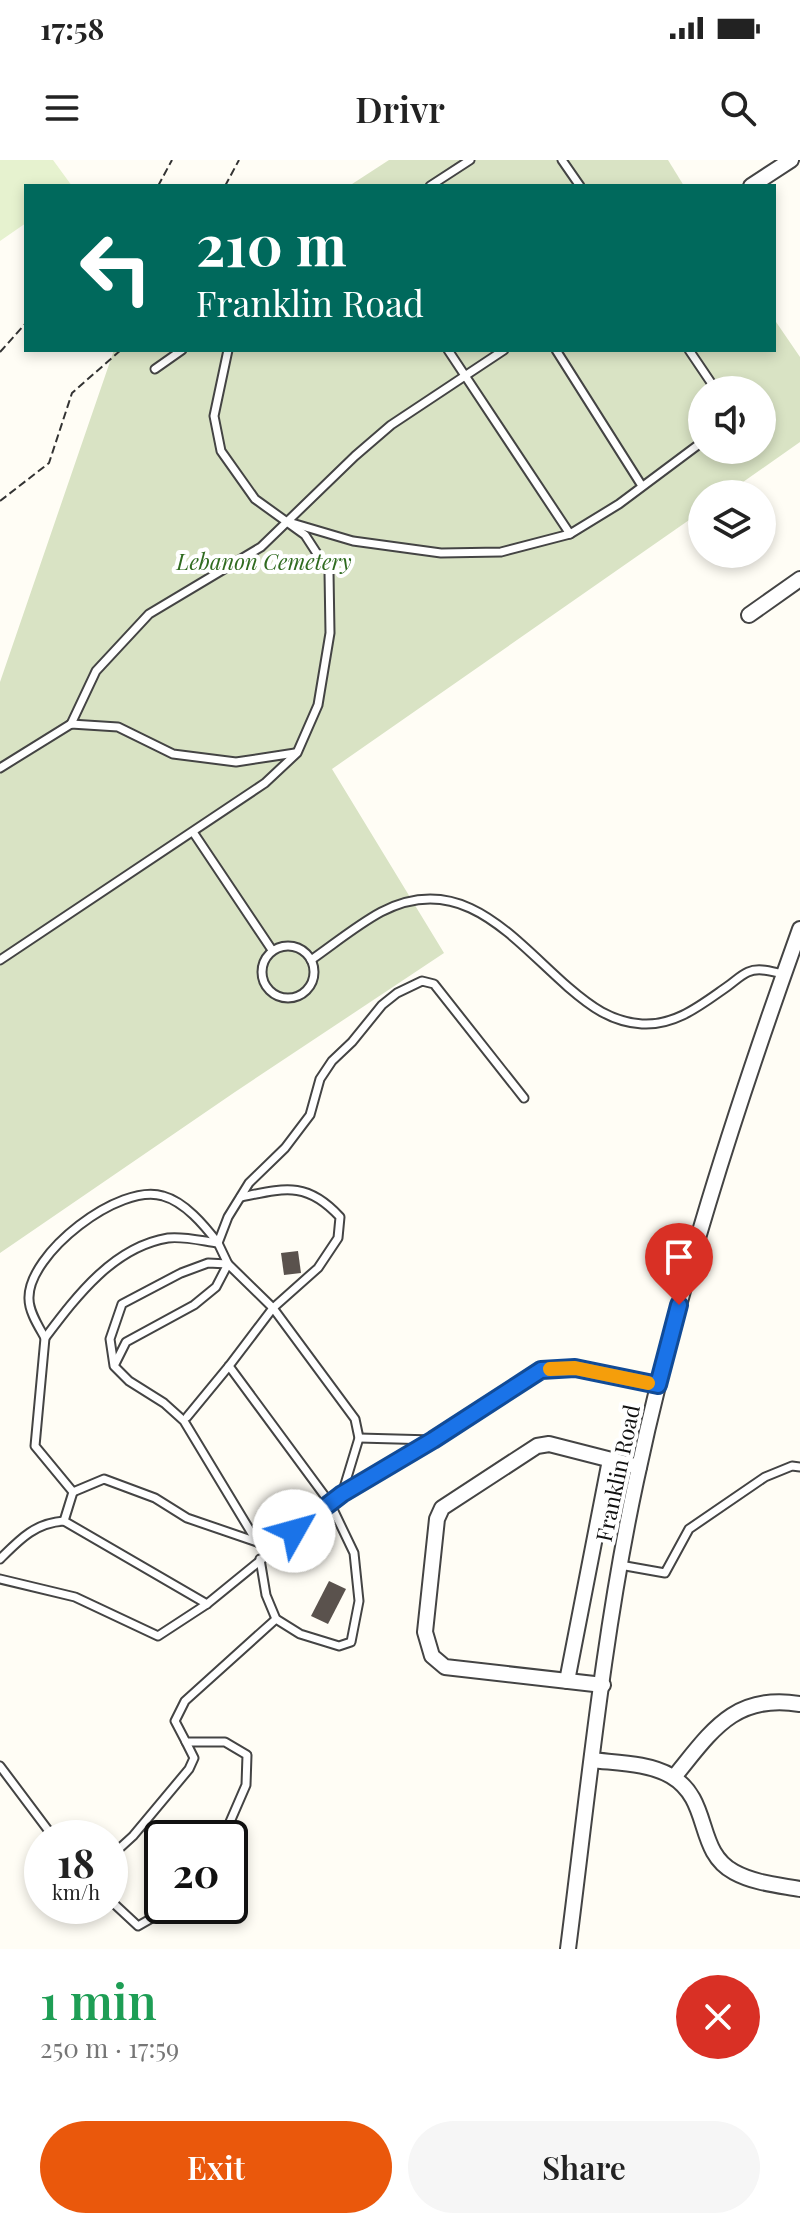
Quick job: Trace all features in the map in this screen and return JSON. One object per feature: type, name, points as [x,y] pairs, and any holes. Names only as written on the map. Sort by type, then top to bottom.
[{"type":"street","points":[[754,184],[791,160]]},
{"type":"street","points":[[749,615],[800,579]]},
{"type":"street","name":"Franklin Road","points":[[568,1949],[620,1565],[639,1467],[658,1385],[710,1197],[800,929]]},
{"type":"street","points":[[603,1685],[445,1667],[432,1656],[425,1632],[437,1519],[442,1508],[537,1446],[549,1444],[639,1467]]},
{"type":"street","points":[[567,1681],[610,1460]]},
{"type":"street","points":[[674,1777],[715,1728],[730,1715],[756,1704],[775,1701],[800,1704]]},
{"type":"street","points":[[592,1760],[653,1768],[674,1777],[695,1798],[710,1846],[728,1868],[754,1880],[800,1889]]},
{"type":"lane","points":[[441,183],[470,160]]},
{"type":"lane","points":[[562,160],[579,184]]},
{"type":"lane","points":[[155,369],[179,352]]},
{"type":"lane","points":[[0,960],[265,783],[297,753],[318,705],[330,633],[329,572],[305,535],[255,499],[221,451],[214,416],[228,352]]},
{"type":"lane","points":[[449,352],[570,534]]},
{"type":"lane","points":[[0,768],[71,724],[96,671],[149,614],[261,547],[391,425],[501,352]]},
{"type":"lane","points":[[557,352],[642,486]]},
{"type":"lane","points":[[690,352],[707,376]]},
{"type":"lane","points":[[286,521],[353,541],[441,553],[501,552],[570,534],[619,504],[688,452]]},
{"type":"lane","points":[[71,724],[118,727],[173,754],[236,762],[297,753]]},
{"type":"lane","points":[[193,832],[272,950]]},
{"type":"lane","points":[[311,960],[379,913],[412,900],[430,898],[471,906],[493,920],[585,1002],[603,1014],[625,1022],[656,1023],[686,1015],[749,971],[762,969],[784,974]]},
{"type":"lane","points":[[289,945],[306,953],[311,960],[313,979],[303,994],[281,997],[266,987],[261,974],[262,965],[272,950],[289,945]]},
{"type":"lane","points":[[218,1243],[228,1217],[249,1183],[285,1148],[310,1115],[320,1079],[332,1061],[382,1005],[397,993],[422,981],[434,984],[524,1098]]},
{"type":"lane","points":[[187,1417],[273,1308],[318,1268],[338,1238],[340,1217],[325,1201],[307,1192],[285,1188],[241,1197]]},
{"type":"lane","points":[[45,1338],[29,1299],[35,1272],[58,1242],[108,1206],[138,1194],[163,1196],[195,1215],[218,1243],[228,1264],[273,1308],[355,1419],[359,1438],[342,1494]]},
{"type":"lane","points":[[73,1492],[35,1446],[45,1338],[92,1280],[143,1245],[171,1237],[218,1243]]},
{"type":"lane","points":[[228,1264],[208,1263],[181,1273],[122,1304],[110,1339],[114,1366],[129,1381],[164,1403],[184,1421],[257,1542]]},
{"type":"lane","points":[[114,1366],[126,1342],[194,1305],[216,1287],[228,1264]]},
{"type":"lane","points":[[229,1366],[330,1503],[354,1553],[359,1601],[351,1642],[339,1646],[300,1634],[276,1619],[266,1595],[260,1559]]},
{"type":"lane","points":[[0,1579],[75,1597],[158,1636],[207,1604],[342,1494],[541,1370],[575,1368],[658,1385]]},
{"type":"lane","points":[[359,1438],[433,1440]]},
{"type":"lane","points":[[620,1565],[665,1573],[689,1529],[765,1477],[792,1466],[800,1467]]},
{"type":"lane","points":[[73,1492],[104,1479],[155,1498],[187,1518],[257,1542],[279,1543]]},
{"type":"lane","points":[[64,1521],[73,1492]]},
{"type":"lane","points":[[0,1559],[24,1536],[47,1522],[64,1521],[207,1604]]},
{"type":"lane","points":[[128,1841],[189,1769],[194,1758],[175,1721],[185,1701],[276,1619]]},
{"type":"lane","points":[[186,1742],[225,1742],[247,1755],[246,1785],[231,1820]]},
{"type":"lane","points":[[0,1766],[40,1820]]},
{"type":"lane","points":[[128,1917],[138,1926],[144,1923]]},
{"type":"path","points":[[159,184],[172,160]]},
{"type":"path","points":[[226,184],[239,160]]},
{"type":"path","points":[[0,352],[24,325]]},
{"type":"path","points":[[0,501],[49,463],[72,393],[119,352]]},
{"type":"green space","points":[[0,160],[53,160],[71,184],[24,184],[24,224],[0,241]]},
{"type":"green space","points":[[389,160],[668,160],[683,184],[352,184]]},
{"type":"green space","name":"Lebanon Cemetery","points":[[776,322],[800,357],[800,442],[776,459],[776,376],[688,376],[688,464],[769,464],[746,480],[688,480],[688,521],[332,769],[444,953],[0,1253],[0,682],[113,352],[776,352]]},
{"type":"building","points":[[298,1251],[301,1273],[284,1275],[281,1253]]},
{"type":"building","points":[[329,1581],[346,1589],[328,1624],[311,1616]]},
{"type":"slow traffic","points":[[550,1369],[575,1368],[648,1383]]},
{"type":"route","points":[[294,1531],[342,1494],[541,1370],[575,1368],[658,1385],[679,1305]]}]
